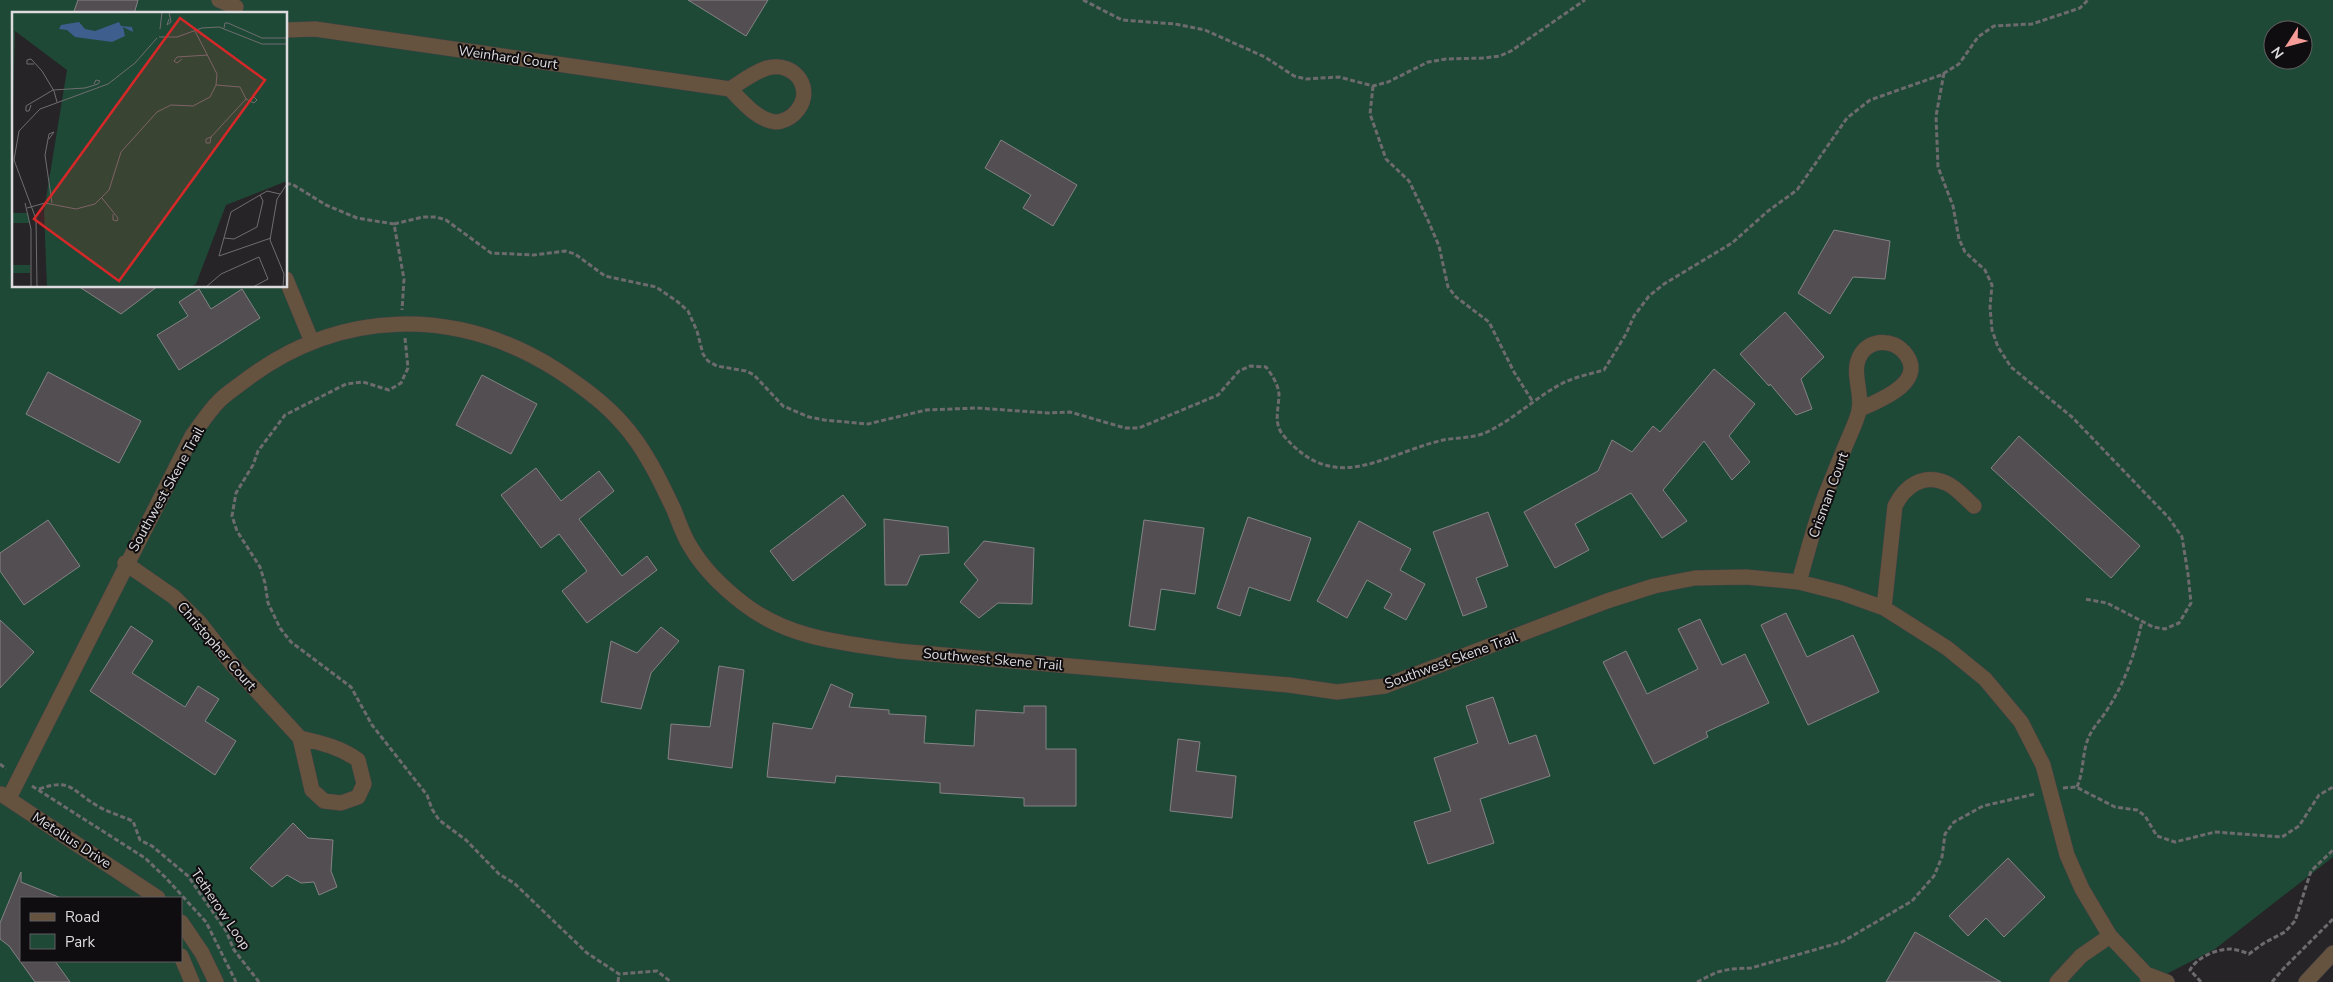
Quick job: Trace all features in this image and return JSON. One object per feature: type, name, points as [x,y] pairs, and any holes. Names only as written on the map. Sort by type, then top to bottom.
[{"type":"street","points":[[218,0],[238,7]]},
{"type":"street","name":"Weinhard Court","points":[[288,30],[315,28],[730,89]]},
{"type":"street","points":[[780,66],[792,72],[802,82],[805,94],[802,107],[790,118],[777,122],[762,117],[730,89],[766,68],[780,66]]},
{"type":"street","points":[[288,284],[312,342]]},
{"type":"street","name":"Southwest Skene Trail","points":[[4,796],[192,436],[219,401],[264,366],[312,342],[357,328],[403,324],[435,324],[475,332],[504,342],[539,359],[590,393],[623,424],[651,465],[690,546],[711,576],[744,605],[769,621],[802,635],[898,651],[1289,685],[1337,692],[1385,686],[1607,601],[1654,586],[1695,578],[1746,577],[1799,582],[1842,593],[1884,608],[1947,648],[1986,679],[2021,722],[2042,766],[2067,855],[2082,889],[2110,936],[2148,978],[2168,982]]},
{"type":"street","name":"Crisman Court","points":[[1799,582],[1818,514],[1860,409],[1857,378],[1860,355],[1872,344],[1885,342],[1895,344],[1909,359],[1911,368],[1907,382],[1893,394],[1860,409]]},
{"type":"street","points":[[1884,608],[1895,506],[1902,491],[1913,484],[1929,480],[1947,483],[1974,506]]},
{"type":"street","name":"Christopher Court","points":[[126,563],[174,597],[199,622],[232,664],[300,738],[312,790],[324,801],[341,802],[358,797],[364,784],[358,760],[346,752],[327,744],[300,738]]},
{"type":"street","name":"Metolius Drive","points":[[4,796],[121,872],[145,894]]},
{"type":"street","points":[[182,923],[202,953],[216,982]]},
{"type":"street","points":[[2057,982],[2081,956],[2110,936]]},
{"type":"street","points":[[2306,982],[2333,953]]},
{"type":"street","points":[[182,958],[192,982]]},
{"type":"path","points":[[1083,0],[1122,20],[1175,24],[1204,30],[1265,57],[1294,76],[1306,79],[1339,77],[1373,86],[1388,82],[1428,62],[1500,56],[1511,51],[1585,0]]},
{"type":"path","points":[[288,184],[292,184],[326,205],[357,218],[394,224],[423,217],[436,217],[446,220],[491,253],[534,254],[565,251],[575,254],[605,276],[656,287],[688,311],[697,331],[703,354],[708,361],[717,366],[746,371],[754,375],[783,406],[809,417],[868,424],[926,410],[977,408],[1048,414],[1070,412],[1125,428],[1139,428],[1192,405],[1204,403],[1225,389],[1239,371],[1250,366],[1259,365],[1266,367],[1275,380],[1279,393],[1276,420],[1281,433],[1299,451],[1314,462],[1331,468],[1383,460],[1439,441],[1486,433],[1563,383],[1604,370],[1626,334],[1634,316],[1649,296],[1664,284],[1732,244],[1768,211],[1797,190],[1847,118],[1870,100],[1944,73],[1959,64],[1985,31],[2003,25],[2032,24],[2080,8],[2088,0]]},
{"type":"path","points":[[1944,73],[1936,116],[1938,167],[1953,206],[1959,239],[1966,252],[1985,270],[1992,285],[1992,322],[1998,347],[2011,367],[2072,417],[2169,518],[2182,537],[2191,603],[2179,623],[2165,629],[2142,621],[2107,603],[2085,599]]},
{"type":"path","points":[[1373,86],[1370,114],[1386,159],[1409,181],[1427,218],[1439,246],[1448,287],[1456,298],[1489,322],[1514,372],[1533,402]]},
{"type":"path","points":[[394,224],[404,279],[403,324],[408,368],[401,383],[389,390],[363,382],[346,384],[285,415],[258,451],[253,465],[236,493],[232,516],[237,531],[260,567],[266,583],[268,603],[280,628],[291,642],[351,687],[372,724],[427,795],[432,809],[439,820],[466,840],[499,874],[514,883],[588,953],[618,974],[657,971],[671,982]]},
{"type":"path","points":[[2077,787],[2082,774],[2085,748],[2089,736],[2125,679],[2137,647],[2142,621]]},
{"type":"path","name":"Tetherow Loop","points":[[38,789],[55,783],[68,786],[96,806],[133,821],[140,840],[152,846],[188,876],[226,931],[234,950],[259,982]]},
{"type":"path","points":[[1697,982],[1717,972],[1751,968],[1842,942],[1912,901],[1934,876],[1942,856],[1945,834],[1954,822],[1983,806],[2050,790],[2077,787],[2115,807],[2137,810],[2145,816],[2157,836],[2175,842],[2215,832],[2282,837],[2299,826],[2320,795],[2333,787]]},
{"type":"path","points":[[2201,982],[2190,970],[2194,962],[2212,953],[2231,949],[2249,954],[2264,943],[2285,932],[2295,921],[2311,871],[2333,850]]},
{"type":"path","points":[[2272,982],[2333,920]]},
{"type":"path","points":[[618,974],[618,982]]},
{"type":"green space","points":[[0,0],[2333,0],[2333,857],[2215,949],[2151,982],[0,982]]},
{"type":"building","points":[[78,0],[138,0],[135,12],[74,12]]},
{"type":"building","points":[[688,0],[768,0],[746,36]]},
{"type":"building","points":[[1001,140],[1077,185],[1053,226],[1023,208],[1031,195],[985,168]]},
{"type":"building","points":[[1834,230],[1890,241],[1885,279],[1853,277],[1830,314],[1798,293]]},
{"type":"building","points":[[81,288],[155,288],[121,314]]},
{"type":"building","points":[[199,289],[211,309],[242,289],[260,318],[179,370],[157,335],[188,316],[179,302]]},
{"type":"building","points":[[1785,312],[1824,357],[1801,379],[1812,409],[1796,415],[1770,384],[1769,386],[1740,354]]},
{"type":"building","points":[[1714,369],[1755,404],[1729,436],[1750,462],[1732,480],[1704,441],[1663,490],[1687,521],[1662,538],[1631,493],[1575,524],[1589,550],[1555,568],[1524,512],[1598,471],[1612,440],[1632,452],[1653,426],[1660,432]]},
{"type":"building","points":[[48,372],[141,421],[119,463],[26,414]]},
{"type":"building","points":[[482,375],[537,404],[511,454],[456,425]]},
{"type":"building","points":[[2019,436],[2140,546],[2111,578],[1991,468]]},
{"type":"building","points":[[536,468],[561,501],[599,471],[614,491],[579,519],[622,576],[647,556],[657,570],[587,623],[562,591],[587,571],[559,534],[541,548],[501,495]]},
{"type":"building","points":[[843,495],[866,525],[793,581],[770,551]]},
{"type":"building","points":[[1488,512],[1508,566],[1476,578],[1487,607],[1463,616],[1433,532]]},
{"type":"building","points":[[1248,517],[1311,538],[1290,601],[1249,587],[1240,616],[1217,608]]},
{"type":"building","points":[[884,519],[948,527],[949,553],[920,555],[907,585],[885,585]]},
{"type":"building","points":[[48,520],[80,566],[24,605],[0,571],[0,553]]},
{"type":"building","points":[[1144,520],[1204,528],[1195,594],[1161,589],[1155,630],[1129,626]]},
{"type":"building","points":[[1359,521],[1411,549],[1400,570],[1425,584],[1406,620],[1384,608],[1392,594],[1367,580],[1347,618],[1317,601]]},
{"type":"building","points":[[984,541],[1034,548],[1032,604],[998,603],[979,618],[960,602],[978,580],[964,564]]},
{"type":"building","points":[[1786,613],[1807,657],[1853,635],[1879,692],[1808,725],[1761,625]]},
{"type":"building","points":[[1700,619],[1722,665],[1745,654],[1769,703],[1706,732],[1708,737],[1654,764],[1603,662],[1626,651],[1647,694],[1698,669],[1678,629]]},
{"type":"building","points":[[0,620],[34,652],[0,688]]},
{"type":"building","points":[[131,626],[153,641],[132,673],[185,707],[198,686],[219,699],[205,721],[236,741],[215,775],[90,691]]},
{"type":"building","points":[[661,627],[679,641],[651,673],[641,709],[601,702],[611,641],[637,653]]},
{"type":"building","points":[[719,666],[744,670],[732,768],[668,759],[671,724],[710,727]]},
{"type":"building","points":[[831,684],[853,694],[849,707],[889,710],[889,714],[926,716],[924,743],[974,746],[976,710],[1024,713],[1024,706],[1046,706],[1046,749],[1076,749],[1076,806],[1024,806],[1024,798],[940,793],[940,783],[836,776],[835,783],[767,777],[773,723],[812,729]]},
{"type":"building","points":[[1493,697],[1509,744],[1536,735],[1550,776],[1480,799],[1494,843],[1428,864],[1414,822],[1451,811],[1434,758],[1478,743],[1466,706]]},
{"type":"building","points":[[1178,739],[1200,742],[1196,771],[1236,776],[1232,818],[1170,811]]},
{"type":"building","points":[[293,823],[308,838],[333,840],[331,871],[337,887],[319,895],[314,882],[301,883],[287,875],[272,887],[250,868]]},
{"type":"building","points":[[2008,858],[2045,897],[2004,937],[1986,918],[1968,936],[1949,916]]},
{"type":"building","points":[[21,872],[21,882],[58,897],[20,897],[20,961],[9,946],[0,939],[0,923]]},
{"type":"building","points":[[1915,932],[1943,948],[2001,982],[1886,982]]},
{"type":"building","points":[[21,962],[56,962],[70,982],[35,982]]}]
